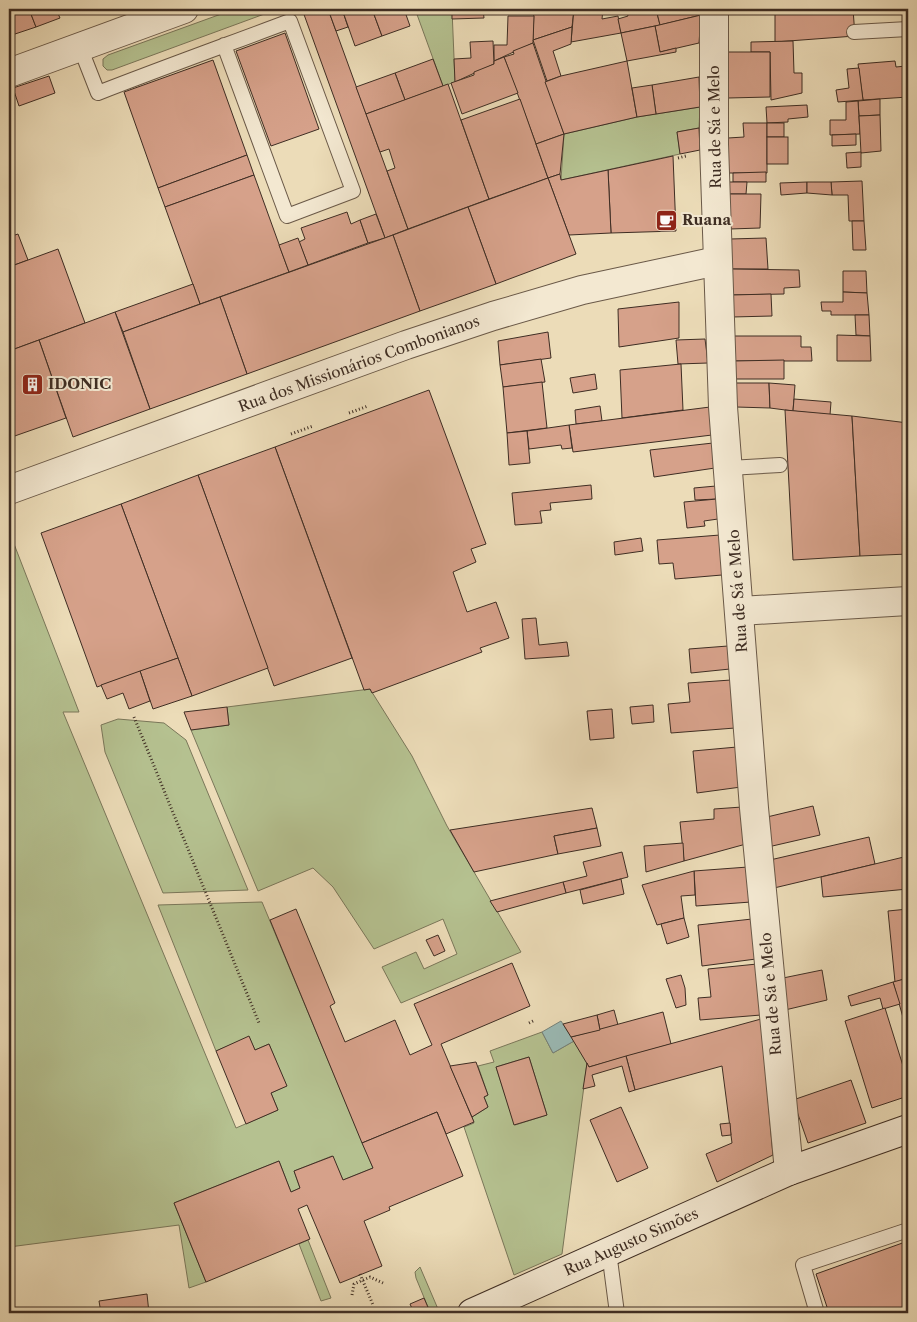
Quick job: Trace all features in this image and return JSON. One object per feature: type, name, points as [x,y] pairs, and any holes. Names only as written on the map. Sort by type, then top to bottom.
[{"type":"street","points":[[9,73],[184,9]]},
{"type":"street","name":"Rua de Sá e Melo","points":[[714,9],[714,144],[723,407],[754,808],[789,1171]]},
{"type":"street","name":"Rua dos Missionários Combonianos","points":[[9,490],[485,318],[582,290],[717,260]]},
{"type":"street","points":[[740,611],[908,601]]},
{"type":"street","name":"Rua Augusto Simões","points":[[472,1313],[789,1171],[908,1129]]},
{"type":"lane","points":[[80,47],[98,93],[290,21],[353,191],[287,216],[224,46]]},
{"type":"lane","points":[[854,32],[908,29]]},
{"type":"lane","points":[[729,468],[780,465]]},
{"type":"lane","points":[[817,1313],[803,1265],[908,1230]]},
{"type":"lane","points":[[609,1252],[617,1313]]},
{"type":"path","points":[[349,413],[368,406]]},
{"type":"path","points":[[291,434],[313,426]]},
{"type":"path","points":[[134,717],[259,1023]]},
{"type":"path","points":[[529,1023],[535,1020]]},
{"type":"path","points":[[363,1279],[360,1274],[373,1305]]},
{"type":"path","points":[[352,1295],[354,1284],[363,1279],[373,1277],[383,1283]]},
{"type":"green space","points":[[235,9],[278,9],[112,70],[107,70],[103,66],[103,59],[108,55]]},
{"type":"green space","points":[[415,9],[452,9],[455,82],[443,86]]},
{"type":"green space","points":[[700,107],[699,128],[677,132],[680,154],[561,180],[564,134],[637,117]]},
{"type":"green space","points":[[9,531],[79,712],[63,712],[236,1128],[278,1110],[271,1093],[286,1086],[269,1044],[255,1050],[249,1037],[216,1051],[158,905],[262,902],[373,1168],[343,1180],[332,1156],[294,1171],[300,1188],[291,1192],[279,1161],[174,1203],[206,1282],[189,1288],[179,1225],[9,1247]]},
{"type":"green space","points":[[370,689],[412,756],[447,826],[521,952],[401,1003],[382,967],[416,952],[424,969],[457,954],[443,919],[374,949],[333,887],[313,868],[258,891],[191,730],[229,725],[227,707]]},
{"type":"green space","points":[[118,719],[164,723],[186,740],[248,890],[163,893],[105,752],[101,725]]},
{"type":"green space","points":[[542,1032],[553,1053],[574,1041],[587,1063],[562,1254],[514,1275],[464,1127],[474,1123],[472,1117],[488,1107],[484,1097],[488,1095],[478,1066],[494,1062],[490,1051]],"holes":[[[529,1057],[547,1115],[515,1125],[496,1067]]]},
{"type":"green space","points":[[308,1240],[331,1298],[321,1301],[299,1244]]},
{"type":"green space","points":[[420,1267],[438,1309],[430,1312],[416,1278],[415,1272]]},
{"type":"water","points":[[561,1021],[574,1041],[553,1053],[542,1032]]},
{"type":"building","points":[[9,9],[29,9],[36,27],[12,35],[9,27]]},
{"type":"building","points":[[29,9],[56,9],[60,18],[36,27]]},
{"type":"building","points":[[302,9],[328,9],[408,229],[385,238]]},
{"type":"building","points":[[328,9],[342,9],[348,27],[336,31]]},
{"type":"building","points":[[342,9],[372,9],[382,36],[355,46]]},
{"type":"building","points":[[372,9],[404,9],[410,26],[382,36]]},
{"type":"building","points":[[452,9],[483,9],[484,18],[452,19]]},
{"type":"building","points":[[534,9],[574,9],[572,27],[533,40]]},
{"type":"building","points":[[574,9],[603,9],[602,19],[618,16],[621,33],[571,42]]},
{"type":"building","points":[[626,9],[656,9],[660,25],[621,33],[618,19],[628,16]]},
{"type":"building","points":[[656,9],[701,9],[701,15],[660,25]]},
{"type":"building","points":[[775,9],[853,9],[855,36],[775,42]]},
{"type":"building","points":[[701,15],[699,43],[660,52],[655,26]]},
{"type":"building","points":[[508,16],[534,16],[533,43],[494,61],[494,45],[507,45]]},
{"type":"building","points":[[655,26],[660,52],[676,48],[676,52],[627,61],[621,33]]},
{"type":"building","points":[[572,27],[571,44],[553,51],[561,76],[547,81],[533,40]]},
{"type":"building","points":[[285,33],[319,129],[271,146],[236,51]]},
{"type":"building","points":[[493,41],[494,64],[455,82],[454,59],[471,58],[470,42]]},
{"type":"building","points":[[793,41],[794,73],[802,73],[802,93],[771,100],[770,52],[751,52],[751,42]]},
{"type":"building","points":[[533,43],[564,134],[536,144],[504,57],[514,54],[513,51]]},
{"type":"building","points":[[727,52],[770,52],[770,97],[728,98]]},
{"type":"building","points":[[504,57],[518,93],[462,114],[451,83],[474,75],[474,72],[494,64],[494,61]]},
{"type":"building","points":[[906,57],[908,57],[908,97],[863,100],[858,64],[895,61],[896,67],[906,66]]},
{"type":"building","points":[[433,59],[443,86],[405,100],[395,73]]},
{"type":"building","points":[[213,60],[247,155],[158,188],[124,92]]},
{"type":"building","points":[[627,61],[637,117],[564,134],[545,82],[561,76]]},
{"type":"building","points":[[859,68],[863,100],[838,102],[836,90],[849,88],[847,69]]},
{"type":"building","points":[[395,73],[405,100],[366,114],[356,87]]},
{"type":"building","points":[[49,76],[55,93],[19,106],[13,88]]},
{"type":"building","points":[[699,77],[700,107],[656,114],[652,85]]},
{"type":"building","points":[[448,84],[489,199],[408,229],[387,171],[395,168],[389,149],[380,152],[366,114]]},
{"type":"building","points":[[652,85],[656,114],[637,117],[632,88]]},
{"type":"building","points":[[520,99],[548,178],[489,199],[461,120]]},
{"type":"building","points":[[880,99],[880,115],[859,116],[858,101]]},
{"type":"building","points":[[858,101],[860,134],[830,135],[830,120],[846,120],[846,102]]},
{"type":"building","points":[[807,105],[808,117],[788,119],[788,122],[767,123],[766,107]]},
{"type":"building","points":[[880,115],[881,151],[861,153],[859,116]]},
{"type":"building","points":[[743,123],[767,123],[767,173],[728,173],[728,138],[744,137]]},
{"type":"building","points":[[767,123],[784,123],[784,137],[767,137]]},
{"type":"building","points":[[699,128],[700,150],[680,154],[677,132]]},
{"type":"building","points":[[564,134],[560,174],[548,178],[536,144]]},
{"type":"building","points":[[856,134],[856,145],[832,146],[832,135]]},
{"type":"building","points":[[767,137],[788,137],[788,164],[767,164]]},
{"type":"building","points":[[861,152],[861,167],[847,168],[846,153]]},
{"type":"building","points":[[247,155],[254,175],[165,207],[158,188]]},
{"type":"building","points":[[673,156],[676,231],[611,233],[608,170]]},
{"type":"building","points":[[608,170],[611,233],[569,235],[548,178],[560,174],[561,180]]},
{"type":"building","points":[[766,172],[766,182],[733,182],[733,173]]},
{"type":"building","points":[[254,175],[289,272],[200,304],[165,207]]},
{"type":"building","points":[[548,178],[576,254],[496,284],[468,207]]},
{"type":"building","points":[[862,181],[864,221],[849,221],[848,195],[832,195],[831,182]]},
{"type":"building","points":[[728,182],[747,182],[746,194],[729,194]]},
{"type":"building","points":[[807,182],[807,193],[781,195],[780,183]]},
{"type":"building","points":[[807,182],[831,182],[832,195],[807,193]]},
{"type":"building","points":[[729,194],[761,194],[760,228],[730,229]]},
{"type":"building","points":[[468,207],[496,284],[420,311],[393,235]]},
{"type":"building","points":[[347,212],[351,224],[360,220],[368,243],[308,265],[299,242],[305,239],[301,228]]},
{"type":"building","points":[[376,214],[385,238],[368,243],[360,220]]},
{"type":"building","points":[[852,221],[864,221],[866,250],[853,250]]},
{"type":"building","points":[[18,234],[28,260],[9,267],[9,237]]},
{"type":"building","points":[[393,235],[420,311],[247,374],[220,297]]},
{"type":"building","points":[[298,238],[308,265],[289,272],[279,245]]},
{"type":"building","points":[[766,238],[768,269],[731,269],[730,239]]},
{"type":"building","points":[[58,249],[85,323],[9,351],[9,267]]},
{"type":"building","points":[[731,269],[799,270],[800,287],[784,288],[784,294],[732,295]]},
{"type":"building","points":[[843,271],[866,271],[867,293],[843,292]]},
{"type":"building","points":[[193,284],[200,304],[123,332],[115,312]]},
{"type":"building","points":[[843,292],[867,293],[869,315],[831,315],[831,311],[822,311],[821,302],[843,302]]},
{"type":"building","points":[[771,294],[772,316],[732,317],[732,295]]},
{"type":"building","points":[[220,297],[247,374],[150,409],[123,332]]},
{"type":"building","points":[[679,302],[679,338],[619,347],[618,309]]},
{"type":"building","points":[[115,312],[150,409],[73,437],[39,340]]},
{"type":"building","points":[[855,315],[869,315],[870,336],[856,335]]},
{"type":"building","points":[[548,332],[551,358],[500,365],[498,341]]},
{"type":"building","points":[[837,335],[870,336],[871,361],[837,361]]},
{"type":"building","points":[[733,336],[801,336],[801,347],[811,347],[812,361],[734,361]]},
{"type":"building","points":[[705,339],[708,363],[678,364],[676,340]]},
{"type":"building","name":"IDONIC","points":[[39,340],[66,418],[9,438],[9,351]]},
{"type":"building","points":[[541,359],[545,382],[503,387],[500,365]]},
{"type":"building","points":[[784,360],[784,379],[735,379],[734,361]]},
{"type":"building","points":[[681,364],[683,410],[622,418],[620,370]]},
{"type":"building","points":[[595,374],[597,389],[573,393],[570,378]]},
{"type":"building","points":[[542,382],[547,428],[507,433],[503,387]]},
{"type":"building","points":[[735,383],[769,383],[770,408],[736,407]]},
{"type":"building","points":[[769,383],[795,385],[793,411],[770,408]]},
{"type":"building","points":[[429,390],[486,544],[471,549],[476,562],[453,572],[467,612],[496,602],[509,638],[480,648],[482,652],[372,693],[370,689],[364,690],[275,447]]},
{"type":"building","points":[[794,399],[831,402],[830,415],[793,411]]},
{"type":"building","points":[[600,406],[602,421],[576,424],[575,410]]},
{"type":"building","points":[[710,407],[712,435],[573,452],[569,425]]},
{"type":"building","points":[[785,410],[852,416],[860,556],[793,560]]},
{"type":"building","points":[[852,416],[908,423],[908,554],[860,556]]},
{"type":"building","points":[[569,425],[572,448],[562,449],[561,445],[529,449],[527,431]]},
{"type":"building","points":[[527,431],[530,463],[509,465],[507,433]]},
{"type":"building","points":[[713,443],[715,468],[654,477],[650,450]]},
{"type":"building","points":[[275,447],[352,658],[274,686],[198,475]]},
{"type":"building","points":[[198,475],[268,668],[192,696],[121,504]]},
{"type":"building","points":[[591,485],[592,499],[550,503],[551,510],[540,511],[542,523],[515,525],[512,493]]},
{"type":"building","points":[[716,486],[717,499],[695,500],[694,488]]},
{"type":"building","points":[[717,499],[718,519],[704,521],[705,526],[687,528],[684,502]]},
{"type":"building","points":[[121,504],[178,658],[97,687],[41,533]]},
{"type":"building","points":[[720,535],[722,575],[675,579],[673,563],[659,564],[657,540]]},
{"type":"building","points":[[641,538],[643,551],[615,555],[614,542]]},
{"type":"building","points":[[536,618],[539,645],[567,642],[569,656],[525,659],[522,619]]},
{"type":"building","points":[[728,646],[730,669],[691,673],[689,649]]},
{"type":"building","points":[[178,658],[192,696],[153,709],[140,671]]},
{"type":"building","points":[[140,671],[150,701],[129,709],[123,693],[107,699],[101,685]]},
{"type":"building","points":[[731,680],[735,728],[671,733],[668,704],[690,702],[688,683]]},
{"type":"building","points":[[653,705],[654,722],[632,724],[630,707]]},
{"type":"building","points":[[227,707],[229,725],[191,730],[184,712]]},
{"type":"building","points":[[612,709],[614,738],[590,740],[587,711]]},
{"type":"building","points":[[737,747],[741,787],[697,793],[693,751]]},
{"type":"building","points":[[813,806],[820,835],[768,847],[767,817]]},
{"type":"building","points":[[742,807],[746,844],[684,861],[680,822],[714,819],[714,809]]},
{"type":"building","points":[[592,808],[597,828],[554,836],[558,854],[474,872],[450,830]]},
{"type":"building","points":[[597,828],[601,846],[558,854],[554,836]]},
{"type":"building","points":[[869,837],[875,864],[774,888],[770,860]]},
{"type":"building","points":[[683,843],[684,861],[646,872],[644,846]]},
{"type":"building","points":[[622,852],[628,877],[566,893],[563,882],[587,876],[583,862]]},
{"type":"building","points":[[908,856],[908,889],[823,897],[821,877]]},
{"type":"building","points":[[748,867],[751,902],[696,906],[694,871]]},
{"type":"building","points":[[694,871],[695,895],[681,896],[684,918],[657,925],[642,885]]},
{"type":"building","points":[[621,879],[624,894],[583,904],[580,890]]},
{"type":"building","points":[[563,882],[566,893],[497,912],[490,901]]},
{"type":"building","points":[[296,909],[335,1003],[330,1006],[345,1042],[395,1020],[410,1055],[432,1045],[414,1004],[512,963],[530,1006],[441,1044],[474,1122],[446,1134],[437,1112],[362,1143],[270,920]]},
{"type":"building","points":[[908,909],[908,978],[895,982],[888,911]]},
{"type":"building","points":[[684,918],[689,937],[667,944],[661,924]]},
{"type":"building","points":[[752,919],[756,959],[702,966],[698,925]]},
{"type":"building","points":[[438,935],[445,951],[434,956],[426,940]]},
{"type":"building","points":[[757,964],[761,1015],[700,1020],[698,998],[711,997],[708,969]]},
{"type":"building","points":[[822,970],[827,1000],[785,1010],[783,978]]},
{"type":"building","points":[[681,975],[685,988],[686,1005],[676,1008],[666,979]]},
{"type":"building","points":[[908,978],[908,1020],[904,1021],[893,982]]},
{"type":"building","points":[[893,982],[900,1004],[883,1009],[880,998],[851,1006],[848,996]]},
{"type":"building","points":[[885,1008],[908,1082],[908,1096],[872,1108],[845,1021]]},
{"type":"building","points":[[614,1010],[618,1025],[600,1030],[597,1015]]},
{"type":"building","points":[[663,1012],[671,1044],[589,1067],[571,1037]]},
{"type":"building","points":[[597,1015],[600,1030],[571,1037],[563,1024]]},
{"type":"building","points":[[761,1019],[773,1155],[717,1182],[706,1154],[732,1143],[722,1066],[635,1090],[626,1056]]},
{"type":"building","points":[[249,1036],[255,1050],[269,1044],[287,1086],[271,1093],[278,1110],[246,1124],[216,1051]]},
{"type":"building","points":[[626,1056],[635,1090],[629,1092],[622,1066],[592,1075],[595,1086],[583,1089],[587,1063],[589,1067]]},
{"type":"building","points":[[529,1057],[547,1115],[514,1125],[496,1067]]},
{"type":"building","points":[[476,1062],[488,1095],[484,1097],[488,1107],[472,1117],[450,1066]]},
{"type":"building","points":[[851,1080],[866,1123],[808,1143],[793,1100]]},
{"type":"building","points":[[621,1107],[648,1168],[617,1182],[590,1120]]},
{"type":"building","points":[[437,1112],[463,1176],[389,1207],[390,1210],[364,1221],[382,1266],[340,1283],[307,1205],[298,1209],[310,1239],[206,1282],[174,1203],[279,1161],[291,1192],[300,1188],[294,1171],[333,1156],[343,1180],[373,1168],[362,1143]]},
{"type":"building","points":[[730,1123],[731,1135],[722,1136],[720,1124]]},
{"type":"building","points":[[908,1241],[908,1313],[829,1313],[816,1274]]},
{"type":"building","points":[[147,1294],[149,1313],[101,1313],[99,1301]]},
{"type":"building","points":[[424,1298],[430,1312],[414,1313],[410,1304]]},
{"type":"place","name":"Ruana","points":[[666,220]]},
{"type":"place","name":"IDONIC","points":[[32,384]]}]
